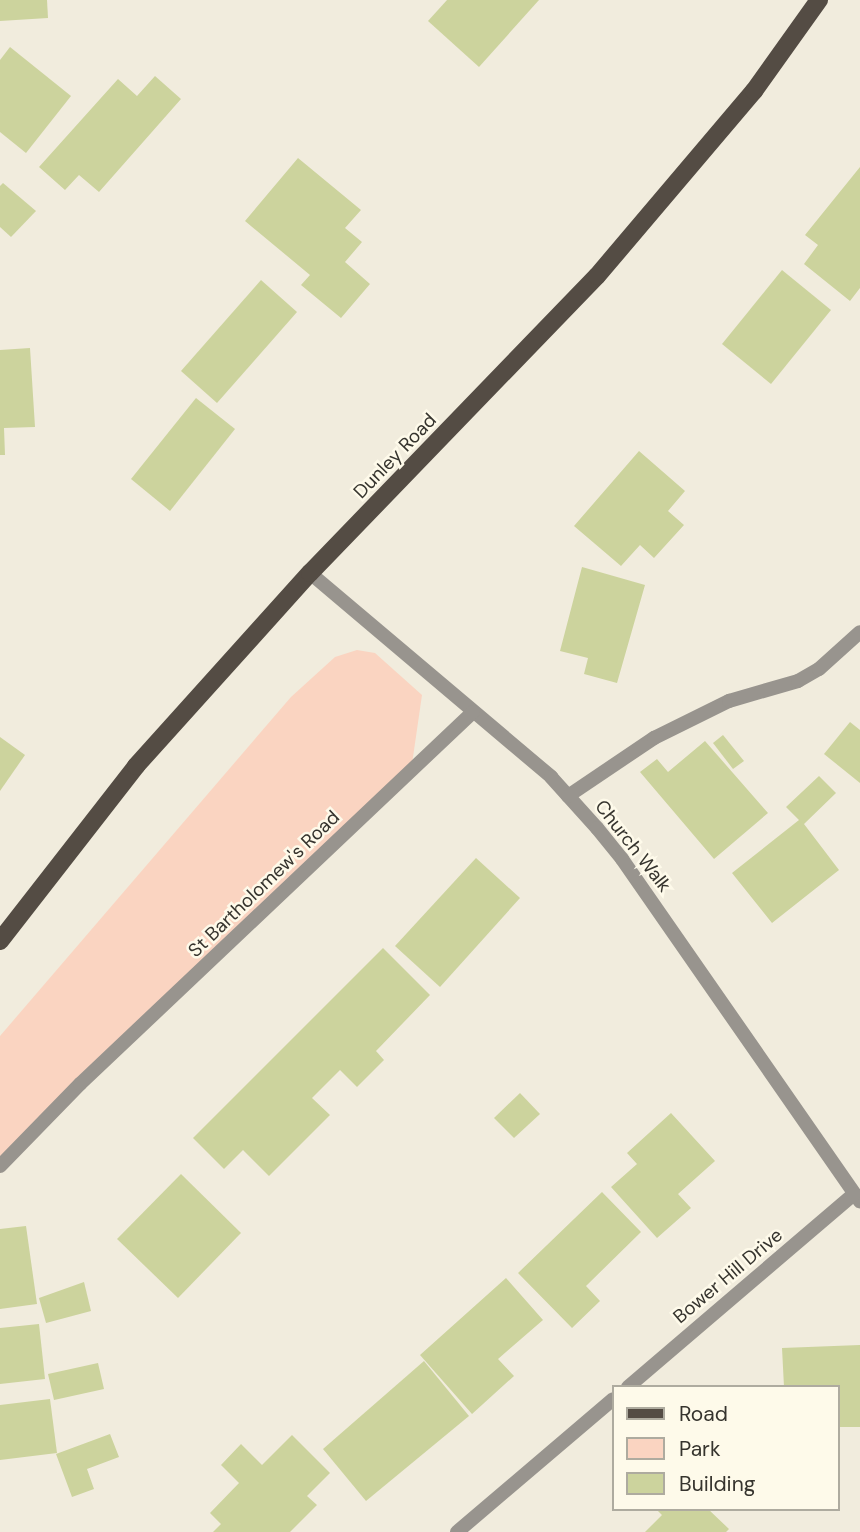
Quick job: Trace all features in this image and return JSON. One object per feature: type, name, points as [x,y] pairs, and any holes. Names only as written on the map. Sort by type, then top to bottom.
[{"type":"main road","name":"Dunley Road","points":[[0,941],[136,766],[310,573],[597,276],[754,91],[819,0]]},
{"type":"street","name":"Church Walk","points":[[310,573],[568,796],[622,859],[857,1198]]},
{"type":"street","points":[[568,796],[654,738],[729,701],[798,681],[819,669],[860,632]]},
{"type":"street","name":"St Bartholomew's Road","points":[[0,1166],[80,1084],[473,712]]},
{"type":"street","name":"Bower Hill Drive","points":[[630,1385],[857,1198]]},
{"type":"street","points":[[457,1532],[612,1400]]},
{"type":"green space","points":[[357,650],[375,653],[422,695],[411,771],[0,1166],[0,1036],[291,697],[335,657]]},
{"type":"building","points":[[0,0],[47,0],[48,18],[0,21]]},
{"type":"building","points":[[447,0],[539,0],[479,67],[428,21]]},
{"type":"building","points":[[10,47],[71,96],[26,153],[0,132],[0,60]]},
{"type":"building","points":[[155,76],[181,99],[99,192],[79,175],[65,190],[39,167],[118,79],[137,96]]},
{"type":"building","points":[[298,158],[361,210],[345,228],[362,242],[345,262],[370,284],[341,318],[301,285],[310,275],[245,221]]},
{"type":"building","points":[[860,167],[860,288],[850,301],[804,264],[818,245],[805,235]]},
{"type":"building","points":[[3,183],[36,211],[11,237],[0,227],[0,186]]},
{"type":"building","points":[[782,270],[831,310],[771,384],[722,344]]},
{"type":"building","points":[[261,280],[297,312],[217,403],[181,371]]},
{"type":"building","points":[[30,348],[35,427],[4,428],[5,455],[0,455],[0,350]]},
{"type":"building","points":[[196,398],[235,429],[170,511],[131,479]]},
{"type":"building","points":[[639,451],[685,491],[668,511],[684,525],[654,558],[640,545],[621,566],[574,526]]},
{"type":"building","points":[[582,567],[645,585],[617,683],[584,674],[588,658],[560,651]]},
{"type":"building","points":[[850,722],[860,730],[860,783],[824,754]]},
{"type":"building","points":[[723,735],[744,761],[733,769],[713,743]]},
{"type":"building","points":[[0,737],[25,755],[0,791]]},
{"type":"building","points":[[705,741],[768,813],[714,859],[640,772],[657,759],[668,772]]},
{"type":"building","points":[[819,776],[836,793],[804,824],[839,870],[772,923],[732,873],[799,820],[786,807]]},
{"type":"building","points":[[476,858],[520,898],[440,987],[395,946]]},
{"type":"building","points":[[383,948],[430,995],[376,1051],[384,1060],[357,1087],[340,1070],[312,1098],[330,1115],[269,1176],[243,1150],[224,1169],[193,1138]]},
{"type":"building","points":[[520,1093],[540,1114],[514,1138],[494,1118]]},
{"type":"building","points":[[671,1113],[715,1161],[678,1194],[691,1208],[657,1238],[611,1187],[637,1164],[627,1153]]},
{"type":"building","points":[[181,1174],[241,1233],[178,1298],[117,1239]]},
{"type":"building","points":[[602,1192],[641,1232],[586,1286],[600,1301],[572,1328],[518,1273]]},
{"type":"building","points":[[26,1226],[37,1304],[0,1309],[0,1229]]},
{"type":"building","points":[[506,1278],[543,1320],[498,1359],[514,1376],[472,1414],[420,1355]]},
{"type":"building","points":[[84,1282],[91,1311],[46,1323],[39,1298]]},
{"type":"building","points":[[39,1324],[45,1379],[0,1384],[0,1328]]},
{"type":"building","points":[[860,1345],[860,1427],[839,1427],[839,1385],[784,1385],[782,1348]]},
{"type":"building","points":[[424,1361],[469,1416],[366,1501],[323,1449]]},
{"type":"building","points":[[98,1363],[104,1389],[54,1400],[48,1374]]},
{"type":"building","points":[[50,1399],[57,1453],[0,1460],[0,1405]]},
{"type":"building","points":[[110,1434],[119,1457],[87,1469],[94,1489],[72,1497],[56,1454]]},
{"type":"building","points":[[292,1435],[330,1473],[307,1496],[317,1505],[290,1532],[213,1532],[221,1524],[210,1513],[239,1483],[221,1465],[241,1444],[262,1465]]},
{"type":"building","points":[[658,1511],[710,1511],[729,1529],[726,1532],[645,1532],[662,1515]]}]
